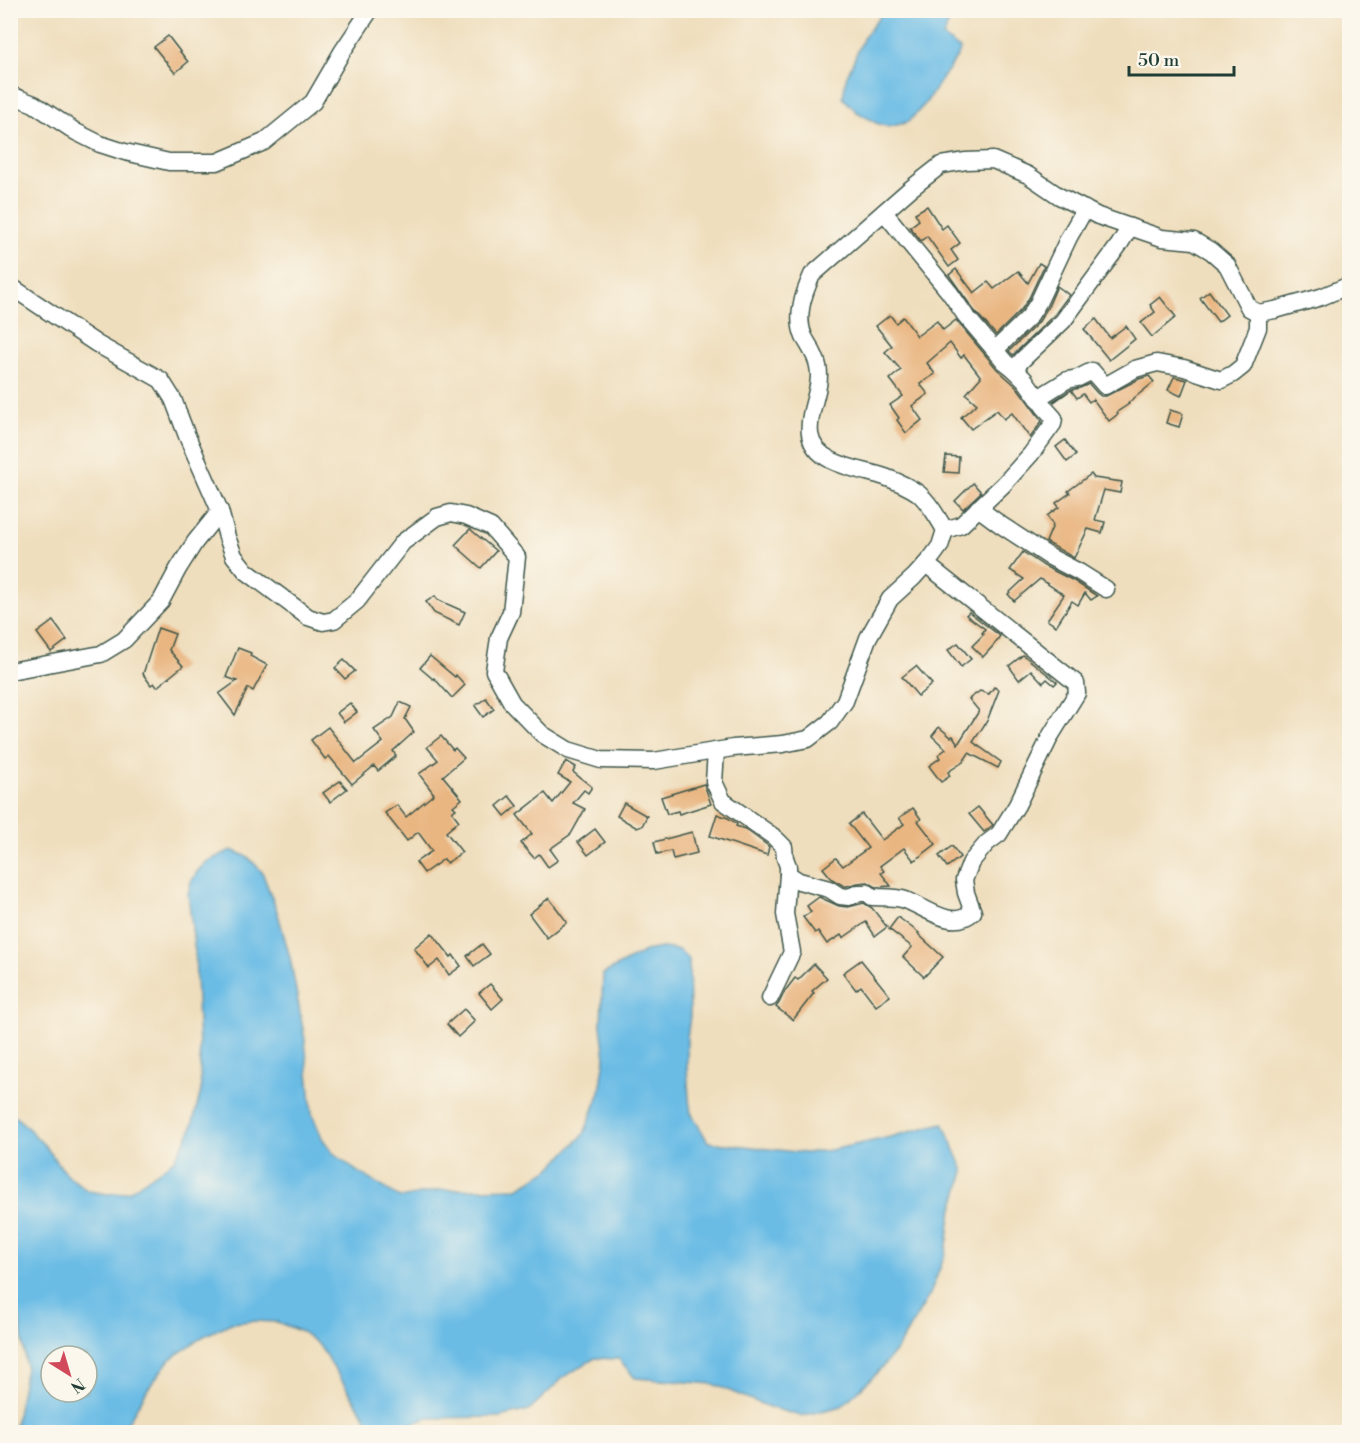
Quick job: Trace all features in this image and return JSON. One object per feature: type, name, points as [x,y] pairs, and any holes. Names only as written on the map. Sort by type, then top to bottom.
[{"type":"street","points":[[10,105],[16,98],[34,104],[76,132],[100,144],[125,152],[169,162],[218,162],[264,142],[313,102],[370,10]]},
{"type":"street","points":[[945,530],[920,495],[903,484],[835,462],[816,450],[810,435],[810,420],[818,381],[818,365],[803,334],[800,319],[804,293],[812,275],[940,165],[993,160],[1028,175],[1059,196],[1098,216],[1162,238],[1194,241],[1211,251],[1227,265],[1249,308],[1258,313],[1321,297],[1350,285]]},
{"type":"street","points":[[995,350],[1029,317],[1038,303],[1085,209]]},
{"type":"street","points":[[884,212],[950,293],[965,315],[1005,362],[1025,380],[1054,418],[1053,424],[1004,484],[961,525],[945,530]]},
{"type":"street","points":[[1014,369],[1063,321],[1130,227]]},
{"type":"street","points":[[10,286],[97,344],[161,380],[173,399],[220,511],[234,556],[246,571],[308,617],[323,622],[334,620],[357,601],[403,542],[437,517],[451,513],[466,516],[491,527],[517,557],[511,612],[499,638],[494,671],[512,704],[542,734],[568,750],[601,760],[654,761],[808,739],[830,722],[845,701],[868,638],[890,599],[926,564],[940,546],[945,530]]},
{"type":"street","points":[[1038,398],[1066,380],[1078,378],[1092,370],[1105,386],[1135,369],[1157,363],[1184,368],[1221,381],[1242,366],[1258,328],[1258,313]]},
{"type":"street","points":[[978,508],[1050,557],[1106,589]]},
{"type":"street","points":[[10,672],[101,654],[124,640],[161,601],[195,542],[220,511]]},
{"type":"street","points":[[788,874],[799,881],[829,889],[840,896],[849,897],[858,893],[868,893],[872,897],[901,898],[948,919],[959,920],[969,915],[973,912],[964,880],[971,862],[987,843],[999,834],[1017,805],[1051,735],[1077,693],[1076,683],[926,564]]},
{"type":"street","points":[[716,751],[714,782],[723,801],[774,837],[784,847],[788,866],[785,914],[792,952],[770,998]]},
{"type":"water","points":[[884,11],[940,11],[950,19],[943,37],[960,49],[959,54],[925,104],[908,122],[889,127],[876,123],[857,112],[843,98],[846,78],[864,37]]},
{"type":"water","points":[[231,850],[248,857],[262,872],[278,914],[290,958],[305,1040],[312,1114],[322,1138],[332,1152],[355,1170],[401,1198],[440,1190],[518,1188],[550,1169],[584,1134],[600,1092],[605,1058],[601,1025],[603,974],[645,951],[662,948],[679,950],[689,959],[690,1016],[687,1067],[689,1099],[691,1113],[708,1142],[805,1153],[831,1150],[943,1123],[964,1171],[951,1216],[946,1252],[930,1294],[897,1349],[877,1373],[842,1406],[801,1416],[769,1407],[713,1384],[635,1378],[619,1359],[595,1358],[565,1376],[529,1410],[500,1417],[427,1418],[388,1432],[375,1432],[319,1345],[302,1332],[277,1322],[252,1321],[231,1323],[204,1336],[169,1360],[147,1390],[122,1432],[11,1432],[15,1426],[26,1367],[18,1306],[11,1290],[11,1113],[46,1147],[66,1174],[88,1191],[108,1194],[128,1192],[174,1160],[191,1130],[201,1091],[195,953],[188,894],[197,872],[206,862]]},
{"type":"building","points":[[168,36],[188,62],[175,73],[154,47]]},
{"type":"building","points":[[927,206],[942,229],[947,225],[960,243],[951,250],[958,260],[949,267],[927,236],[921,241],[910,227],[919,220],[915,213]]},
{"type":"building","points":[[1039,263],[1044,266],[1029,298],[1021,310],[996,335],[973,309],[949,275],[956,269],[974,293],[988,282],[994,289],[1018,271],[1028,283]]},
{"type":"building","points":[[1057,286],[1069,295],[1055,314],[1013,355],[1009,351],[1038,323]]},
{"type":"building","points":[[1209,291],[1227,315],[1218,322],[1200,298]]},
{"type":"building","points":[[1160,297],[1176,317],[1152,337],[1141,323],[1155,312],[1150,305]]},
{"type":"building","points":[[890,315],[896,323],[903,317],[917,336],[937,321],[943,330],[956,320],[997,369],[1017,387],[1042,421],[1030,438],[1012,413],[1004,419],[997,410],[971,429],[961,417],[977,404],[966,394],[981,377],[964,355],[961,358],[950,343],[927,363],[935,374],[920,384],[928,394],[912,406],[922,420],[906,433],[890,405],[903,396],[890,379],[901,370],[885,352],[892,346],[876,326]]},
{"type":"building","points":[[1096,319],[1110,338],[1126,326],[1135,339],[1109,360],[1084,329]]},
{"type":"building","points":[[1149,376],[1154,382],[1109,421],[1093,399],[1089,402],[1083,394],[1077,398],[1071,390],[1089,384],[1101,396],[1106,396]]},
{"type":"building","points":[[1174,377],[1187,380],[1181,396],[1168,390]]},
{"type":"building","points":[[1170,410],[1183,414],[1179,427],[1166,423]]},
{"type":"building","points":[[1065,440],[1076,455],[1067,462],[1056,447]]},
{"type":"building","points":[[946,456],[959,457],[958,473],[944,472]]},
{"type":"building","points":[[1091,474],[1094,478],[1122,482],[1120,493],[1104,490],[1095,520],[1105,522],[1102,533],[1088,529],[1074,558],[1046,542],[1053,525],[1047,516],[1059,507],[1056,503],[1070,493],[1068,491]]},
{"type":"building","points":[[973,483],[981,492],[963,509],[955,501]]},
{"type":"building","points":[[470,529],[496,551],[481,568],[455,545]]},
{"type":"building","points":[[1023,552],[1097,596],[1091,600],[1085,593],[1078,605],[1072,601],[1056,626],[1047,620],[1064,595],[1040,579],[1014,601],[1008,594],[1024,579],[1010,570]]},
{"type":"building","points":[[435,596],[438,600],[465,612],[459,625],[434,613],[426,602]]},
{"type":"building","points":[[969,612],[1000,636],[983,657],[972,646],[984,634],[982,633],[985,629],[966,615]]},
{"type":"building","points":[[53,621],[67,640],[51,652],[37,633]]},
{"type":"building","points":[[158,628],[175,634],[169,650],[183,666],[157,687],[154,683],[151,685],[143,674]]},
{"type":"building","points":[[958,643],[971,659],[961,667],[948,650]]},
{"type":"building","points":[[238,648],[251,653],[250,656],[267,665],[253,691],[248,688],[235,715],[219,694],[237,681],[226,677]]},
{"type":"building","points":[[1023,655],[1057,682],[1054,685],[1047,679],[1043,683],[1031,670],[1019,680],[1009,666]]},
{"type":"building","points":[[430,656],[455,677],[456,675],[465,685],[452,698],[434,678],[420,668]]},
{"type":"building","points":[[344,660],[355,671],[345,679],[335,668]]},
{"type":"building","points":[[916,666],[932,684],[918,696],[902,677]]},
{"type":"building","points":[[994,687],[999,690],[987,721],[973,742],[1001,762],[998,768],[969,753],[963,762],[948,772],[950,776],[941,782],[929,766],[940,758],[938,755],[946,749],[932,736],[939,727],[951,737],[953,736],[958,744],[979,711],[969,699],[980,691],[989,694]]},
{"type":"building","points":[[486,698],[494,709],[483,717],[475,706]]},
{"type":"building","points":[[400,702],[411,707],[405,719],[414,732],[393,751],[396,756],[378,771],[374,766],[352,784],[329,756],[325,759],[311,740],[328,727],[356,763],[383,742],[374,730],[393,717]]},
{"type":"building","points":[[350,703],[357,712],[344,722],[337,713]]},
{"type":"building","points":[[441,736],[453,750],[455,748],[464,758],[443,776],[462,799],[453,806],[456,809],[452,812],[459,821],[446,832],[462,852],[447,863],[444,859],[424,873],[416,862],[432,851],[418,832],[407,841],[385,813],[397,805],[406,817],[434,794],[419,774],[438,760],[427,747]]},
{"type":"building","points":[[566,761],[576,767],[573,772],[592,787],[588,793],[584,790],[573,803],[585,809],[571,834],[550,849],[558,860],[548,867],[539,854],[534,858],[521,843],[532,834],[517,815],[545,793],[553,803],[570,782],[558,775]]},
{"type":"building","points":[[340,781],[347,789],[330,802],[323,793]]},
{"type":"building","points":[[704,784],[711,804],[679,814],[678,811],[667,814],[661,797]]},
{"type":"building","points":[[509,796],[517,806],[505,816],[497,806]]},
{"type":"building","points":[[624,803],[647,816],[642,826],[637,828],[617,816]]},
{"type":"building","points":[[978,807],[993,825],[984,832],[969,814]]},
{"type":"building","points":[[913,808],[921,819],[918,821],[936,844],[914,861],[904,848],[880,866],[884,871],[881,873],[891,886],[876,887],[868,882],[844,886],[832,879],[823,868],[836,858],[843,866],[868,848],[849,824],[862,814],[882,840],[904,824],[899,818]]},
{"type":"building","points":[[717,814],[728,818],[737,824],[736,826],[745,829],[767,845],[769,847],[767,855],[710,836]]},
{"type":"building","points":[[595,829],[605,842],[588,855],[578,842]]},
{"type":"building","points":[[692,832],[697,853],[673,859],[671,851],[657,854],[654,842]]},
{"type":"building","points":[[952,846],[960,857],[947,867],[939,856]]},
{"type":"building","points":[[819,897],[839,906],[848,907],[864,903],[872,908],[887,927],[875,936],[866,922],[843,938],[841,935],[827,944],[818,931],[815,933],[803,917],[811,912],[807,906]]},
{"type":"building","points":[[549,898],[567,922],[547,938],[529,914]]},
{"type":"building","points":[[898,917],[919,933],[943,957],[924,977],[903,957],[912,947],[889,929]]},
{"type":"building","points":[[432,933],[461,966],[449,975],[439,960],[429,968],[414,948]]},
{"type":"building","points":[[482,944],[490,954],[474,966],[467,956]]},
{"type":"building","points":[[861,960],[890,996],[876,1006],[861,986],[856,990],[843,973]]},
{"type":"building","points":[[814,964],[827,978],[812,991],[814,993],[793,1020],[776,1007],[795,978],[798,980]]},
{"type":"building","points":[[490,984],[503,999],[492,1009],[479,993]]},
{"type":"building","points":[[464,1009],[475,1021],[458,1037],[447,1024]]}]
